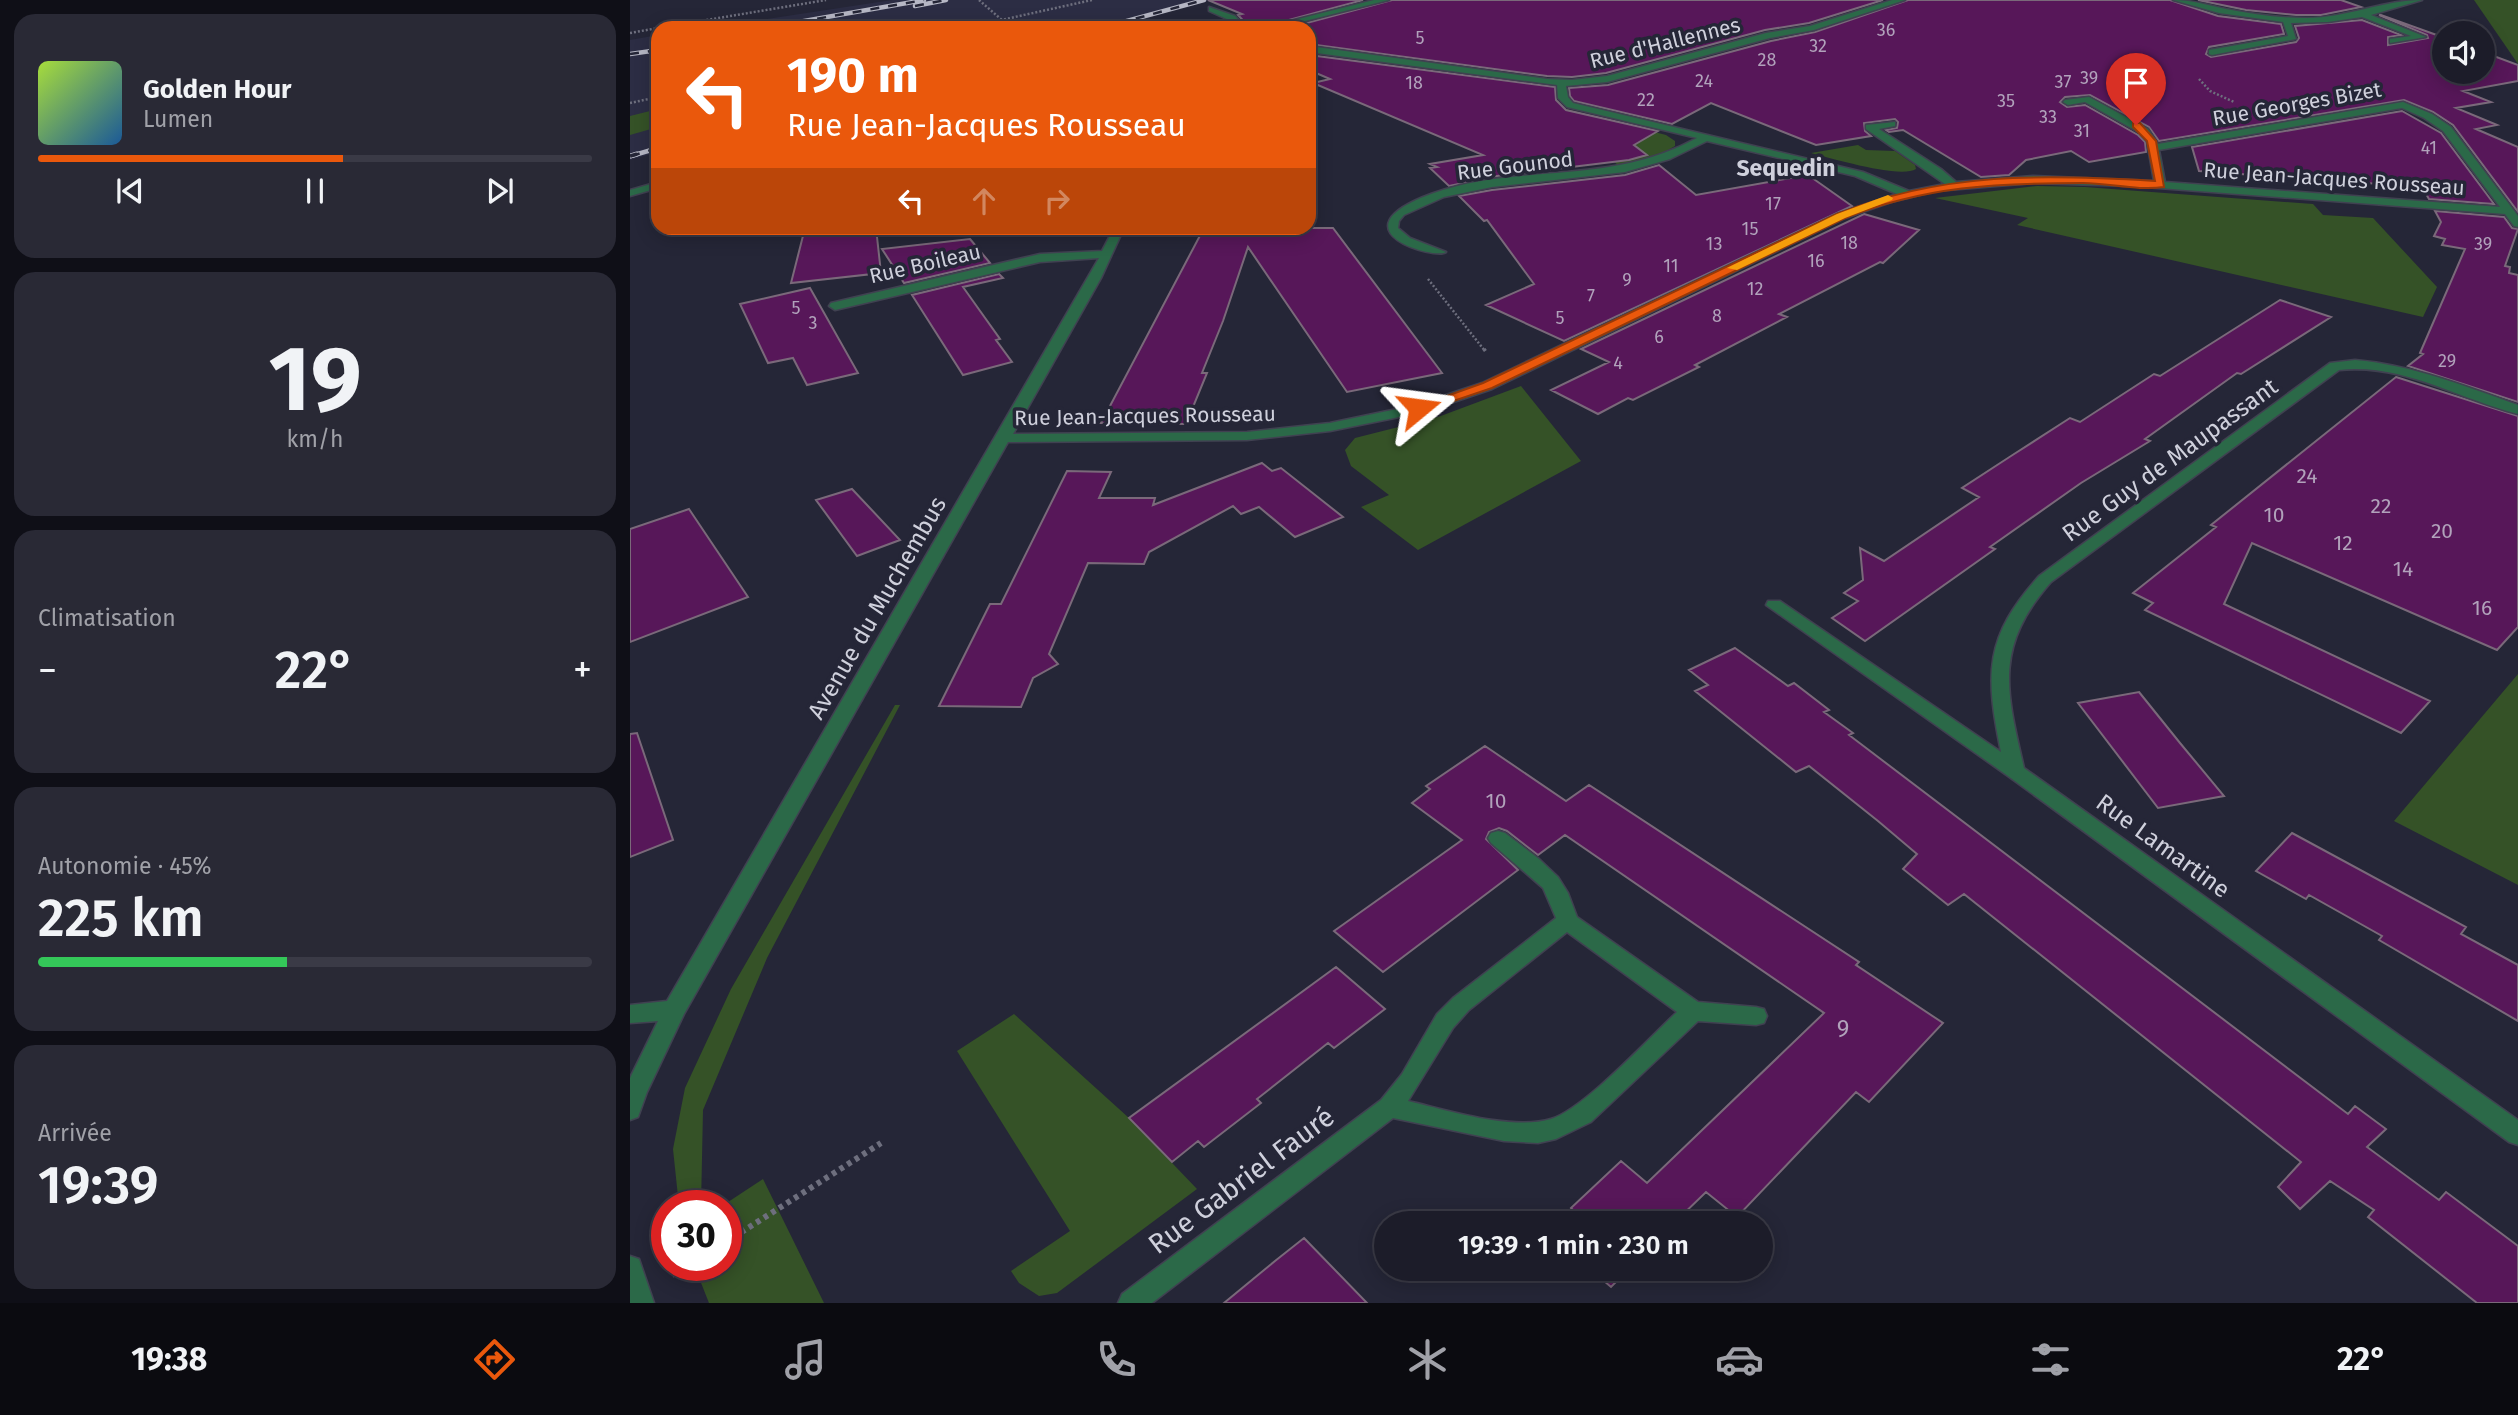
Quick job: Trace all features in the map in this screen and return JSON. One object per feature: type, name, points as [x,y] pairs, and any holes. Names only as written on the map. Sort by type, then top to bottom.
[{"type":"street","points":[[1296,21],[1385,0]]},
{"type":"street","name":"Rue d'Hallennes","points":[[1316,50],[1561,83],[1607,79],[1769,35],[1822,25],[1901,0]]},
{"type":"street","points":[[2177,0],[2229,12],[2286,20],[2326,20],[2418,0]]},
{"type":"street","points":[[1212,9],[1235,21]]},
{"type":"street","points":[[2362,14],[2421,37],[2393,41]]},
{"type":"street","points":[[2212,52],[2293,37],[2286,20]]},
{"type":"street","points":[[1561,83],[1563,98],[1570,105],[1859,174],[1905,193]]},
{"type":"street","points":[[2068,102],[2086,99],[2136,125],[2149,136],[2154,148],[2160,185]]},
{"type":"street","name":"Rue Georges Bizet","points":[[2154,148],[2403,105],[2428,116],[2447,129],[2518,225]]},
{"type":"street","points":[[1891,124],[1870,127],[1937,171],[1953,185]]},
{"type":"street","name":"Rue Gounod","points":[[1440,252],[1419,247],[1399,237],[1393,231],[1392,225],[1396,217],[1423,201],[1465,190],[1628,168],[1664,158],[1705,138]]},
{"type":"street","name":"Rue Jean-Jacques Rousseau","points":[[1004,438],[1199,438],[1274,434],[1330,427],[1400,413],[1458,397],[1506,377],[1841,216],[1905,193],[1953,185],[2035,179],[2160,185],[2506,211]]},
{"type":"street","points":[[630,193],[651,188]]},
{"type":"street","name":"Avenue du Muchembus","points":[[630,1110],[635,1092],[674,1010],[1004,438],[1116,235]]},
{"type":"street","name":"Rue Boileau","points":[[835,306],[1040,258],[1107,254]]},
{"type":"street","name":"Rue Guy de Maupassant","points":[[2015,771],[2001,706],[2000,665],[2008,629],[2015,613],[2028,596],[2045,579],[2335,366],[2357,364],[2387,368],[2518,410]]},
{"type":"street","name":"Rue Lamartine","points":[[1774,605],[2015,771],[2518,1135]]},
{"type":"street","points":[[1497,838],[1551,881],[1564,900],[1567,921],[1693,1011],[1756,1016]]},
{"type":"street","name":"Rue Gabriel Fauré","points":[[1131,1303],[1389,1107],[1410,1081],[1445,1021],[1461,1004],[1567,921]]},
{"type":"street","points":[[630,1014],[674,1010]]},
{"type":"street","points":[[1389,1107],[1511,1131],[1539,1133],[1564,1126],[1583,1115],[1693,1011]]},
{"type":"street","points":[[630,1268],[641,1303]]},
{"type":"path","points":[[700,21],[826,0]]},
{"type":"path","points":[[979,0],[1003,21]]},
{"type":"path","points":[[997,21],[1092,0]]},
{"type":"path","points":[[630,33],[651,29]]},
{"type":"path","points":[[2206,73],[2198,76],[2200,83],[2210,91],[2284,125]]},
{"type":"path","points":[[630,103],[651,98]]},
{"type":"path","points":[[1440,252],[1424,275],[1506,377]]},
{"type":"path","points":[[742,1232],[881,1143]]},
{"type":"shaded area","points":[[892,0],[1211,0],[1134,21],[753,21]]},
{"type":"shaded area","points":[[651,36],[651,154],[630,160],[630,40]]},
{"type":"green space","points":[[2474,0],[2518,0],[2518,64],[2495,31],[2495,21],[2488,21]]},
{"type":"green space","points":[[1542,100],[1566,109],[1666,135],[1675,141],[1675,146],[1658,156],[1619,166]]},
{"type":"green space","points":[[651,111],[651,129],[630,135],[630,116]]},
{"type":"green space","points":[[1858,145],[1866,150],[1895,151],[1915,165],[1916,169],[1881,170],[1811,153]]},
{"type":"green space","points":[[2037,186],[2085,187],[2313,204],[2323,215],[2373,218],[2437,287],[2423,317],[2017,225],[2028,218],[1935,198]]},
{"type":"green space","points":[[1521,386],[1581,461],[1418,550],[1361,507],[1389,495],[1351,466],[1345,450],[1355,438],[1438,417]]},
{"type":"green space","points":[[2518,674],[2518,885],[2394,821]]},
{"type":"green space","points":[[895,705],[900,705],[767,958],[703,1110],[701,1190],[677,1190],[673,1149],[685,1088],[731,989]]},
{"type":"green space","points":[[1014,1014],[1129,1118],[1197,1189],[1057,1293],[1039,1296],[1019,1283],[1011,1271],[1070,1231],[957,1051]]},
{"type":"green space","points":[[763,1179],[824,1303],[709,1303],[700,1281],[742,1281],[742,1193]]},
{"type":"building","points":[[1208,0],[1363,0],[1285,21],[1244,21],[1238,15],[1242,14]]},
{"type":"building","points":[[1392,0],[1883,0],[1809,23],[1765,30],[1606,73],[1572,77],[1547,76],[1316,45],[1314,21]]},
{"type":"building","points":[[1908,0],[2170,0],[2218,16],[2281,24],[2284,34],[2209,47],[2206,54],[2211,57],[2296,42],[2299,38],[2295,26],[2362,20],[2401,35],[2388,37],[2388,45],[2428,38],[2427,35],[2381,15],[2432,33],[2432,84],[2495,84],[2495,56],[2518,65],[2518,81],[2463,91],[2491,102],[2456,108],[2497,125],[2476,129],[2518,147],[2518,212],[2453,125],[2433,112],[2404,100],[2159,141],[2149,127],[2090,95],[2065,97],[2060,102],[2067,107],[2085,105],[2138,135],[2145,142],[2146,152],[2089,162],[2071,151],[2026,160],[2009,175],[1981,177],[1903,130],[1886,130],[1897,128],[1898,122],[1895,119],[1864,123],[1865,131],[1871,136],[1816,145],[1711,103],[1672,124],[1574,101],[1570,96],[1569,88],[1608,85],[1771,41],[1815,32]]},
{"type":"building","points":[[2198,0],[2341,0],[2361,7],[2321,15],[2296,15],[2246,10]]},
{"type":"building","points":[[1316,56],[1555,87],[1556,100],[1566,110],[1658,131],[1634,145],[1647,155],[1629,160],[1497,176],[1449,186],[1430,168],[1437,167],[1430,164],[1483,155],[1316,84],[1330,79],[1316,73]]},
{"type":"building","points":[[2402,111],[2441,133],[2494,204],[2429,199],[2422,187],[2199,171],[2192,147]]},
{"type":"building","points":[[1659,165],[1696,195],[1808,175],[1852,206],[1564,341],[1486,305],[1534,284],[1487,220],[1484,221],[1459,196],[1625,175]]},
{"type":"building","points":[[2435,211],[2504,217],[2512,228],[2518,229],[2505,266],[2510,267],[2509,273],[2518,275],[2518,402],[2408,366],[2423,354],[2420,353],[2465,249],[2442,245],[2445,239],[2434,236],[2441,222]]},
{"type":"building","points":[[1864,214],[1919,230],[1883,263],[1880,262],[1779,314],[1787,317],[1695,365],[1699,367],[1633,400],[1628,398],[1598,414],[1551,390],[1609,362],[1581,349]]},
{"type":"building","points":[[1316,228],[1333,228],[1442,373],[1347,392],[1248,247],[1202,373],[1207,373],[1186,424],[1101,423],[1200,235],[1316,235]]},
{"type":"building","points":[[803,235],[877,235],[881,273],[791,283]]},
{"type":"building","points":[[970,239],[990,263],[904,283],[882,249]]},
{"type":"building","points":[[999,274],[1003,278],[963,287],[1000,339],[996,340],[1012,362],[963,375],[912,295]]},
{"type":"building","points":[[810,288],[858,373],[807,385],[793,358],[768,363],[740,304]]},
{"type":"building","points":[[2280,300],[2331,317],[2241,374],[2237,373],[2145,439],[2150,441],[2081,483],[1990,547],[1995,549],[1865,641],[1832,618],[1858,601],[1844,593],[1863,580],[1860,548],[1884,561],[1979,497],[1962,488],[2070,418],[2080,422],[2154,374],[2160,376]]},
{"type":"building","points":[[2396,377],[2518,416],[2518,627],[2497,650],[2252,543],[2224,604],[2430,701],[2401,733],[2145,610],[2153,603],[2133,593],[2216,527],[2211,525]]},
{"type":"building","points":[[1262,463],[1272,471],[1281,468],[1343,517],[1295,537],[1259,507],[1241,514],[1233,506],[1149,552],[1144,564],[1088,563],[1049,654],[1058,664],[1033,678],[1021,707],[939,706],[990,604],[1001,604],[1067,471],[1111,472],[1099,498],[1155,498],[1153,505]]},
{"type":"building","points":[[852,489],[900,540],[857,556],[816,500]]},
{"type":"building","points":[[689,509],[748,597],[630,642],[630,529]]},
{"type":"building","points":[[1735,648],[1788,686],[1794,683],[1829,710],[1824,712],[1853,733],[1849,735],[2348,1114],[2355,1106],[2386,1129],[2367,1147],[2439,1200],[2446,1192],[2518,1246],[2518,1303],[2477,1303],[2368,1217],[2374,1210],[2330,1181],[2300,1209],[2278,1187],[2301,1162],[1964,894],[1948,905],[1903,869],[1917,854],[1878,821],[1809,766],[1796,772],[1695,691],[1708,685],[1689,670]]},
{"type":"building","points":[[2139,692],[2224,796],[2158,808],[2078,703]]},
{"type":"building","points":[[637,733],[673,840],[630,857],[630,734]]},
{"type":"building","points":[[1485,746],[1566,801],[1589,785],[1859,962],[1856,965],[1943,1023],[1869,1102],[1856,1092],[1743,1211],[1730,1211],[1706,1192],[1686,1211],[1574,1211],[1571,1208],[1621,1161],[1647,1183],[1824,1013],[1565,835],[1538,855],[1499,828],[1489,832],[1486,839],[1518,870],[1383,972],[1334,931],[1462,840],[1412,803],[1430,789],[1426,786]]},
{"type":"building","points":[[2292,833],[2466,927],[2461,934],[2518,965],[2518,1021],[2379,940],[2382,936],[2309,895],[2306,899],[2256,871]]},
{"type":"building","points":[[1336,967],[1385,1009],[1334,1048],[1328,1043],[1257,1099],[1261,1103],[1204,1147],[1198,1141],[1172,1162],[1129,1118]]},
{"type":"building","points":[[1304,1238],[1367,1303],[1224,1303],[1275,1261]]},
{"type":"building","points":[[1604,1281],[1617,1281],[1611,1287]]},
{"type":"railway","points":[[804,21],[924,0]]},
{"type":"railway","points":[[915,6],[946,0]]},
{"type":"railway","points":[[1127,21],[1204,0]]},
{"type":"railway","points":[[630,54],[651,51]]},
{"type":"railway","points":[[631,156],[651,150]]},
{"type":"railway","points":[[630,156],[637,154]]},
{"type":"slow traffic","points":[[1733,268],[1841,216],[1888,198]]},
{"type":"district","name":"Sequedin","points":[[1786,168]]},
{"type":"route","points":[[1419,408],[1487,386],[1841,216],[1884,199],[1953,185],[2035,179],[2160,185],[2152,141],[2136,125]]}]
